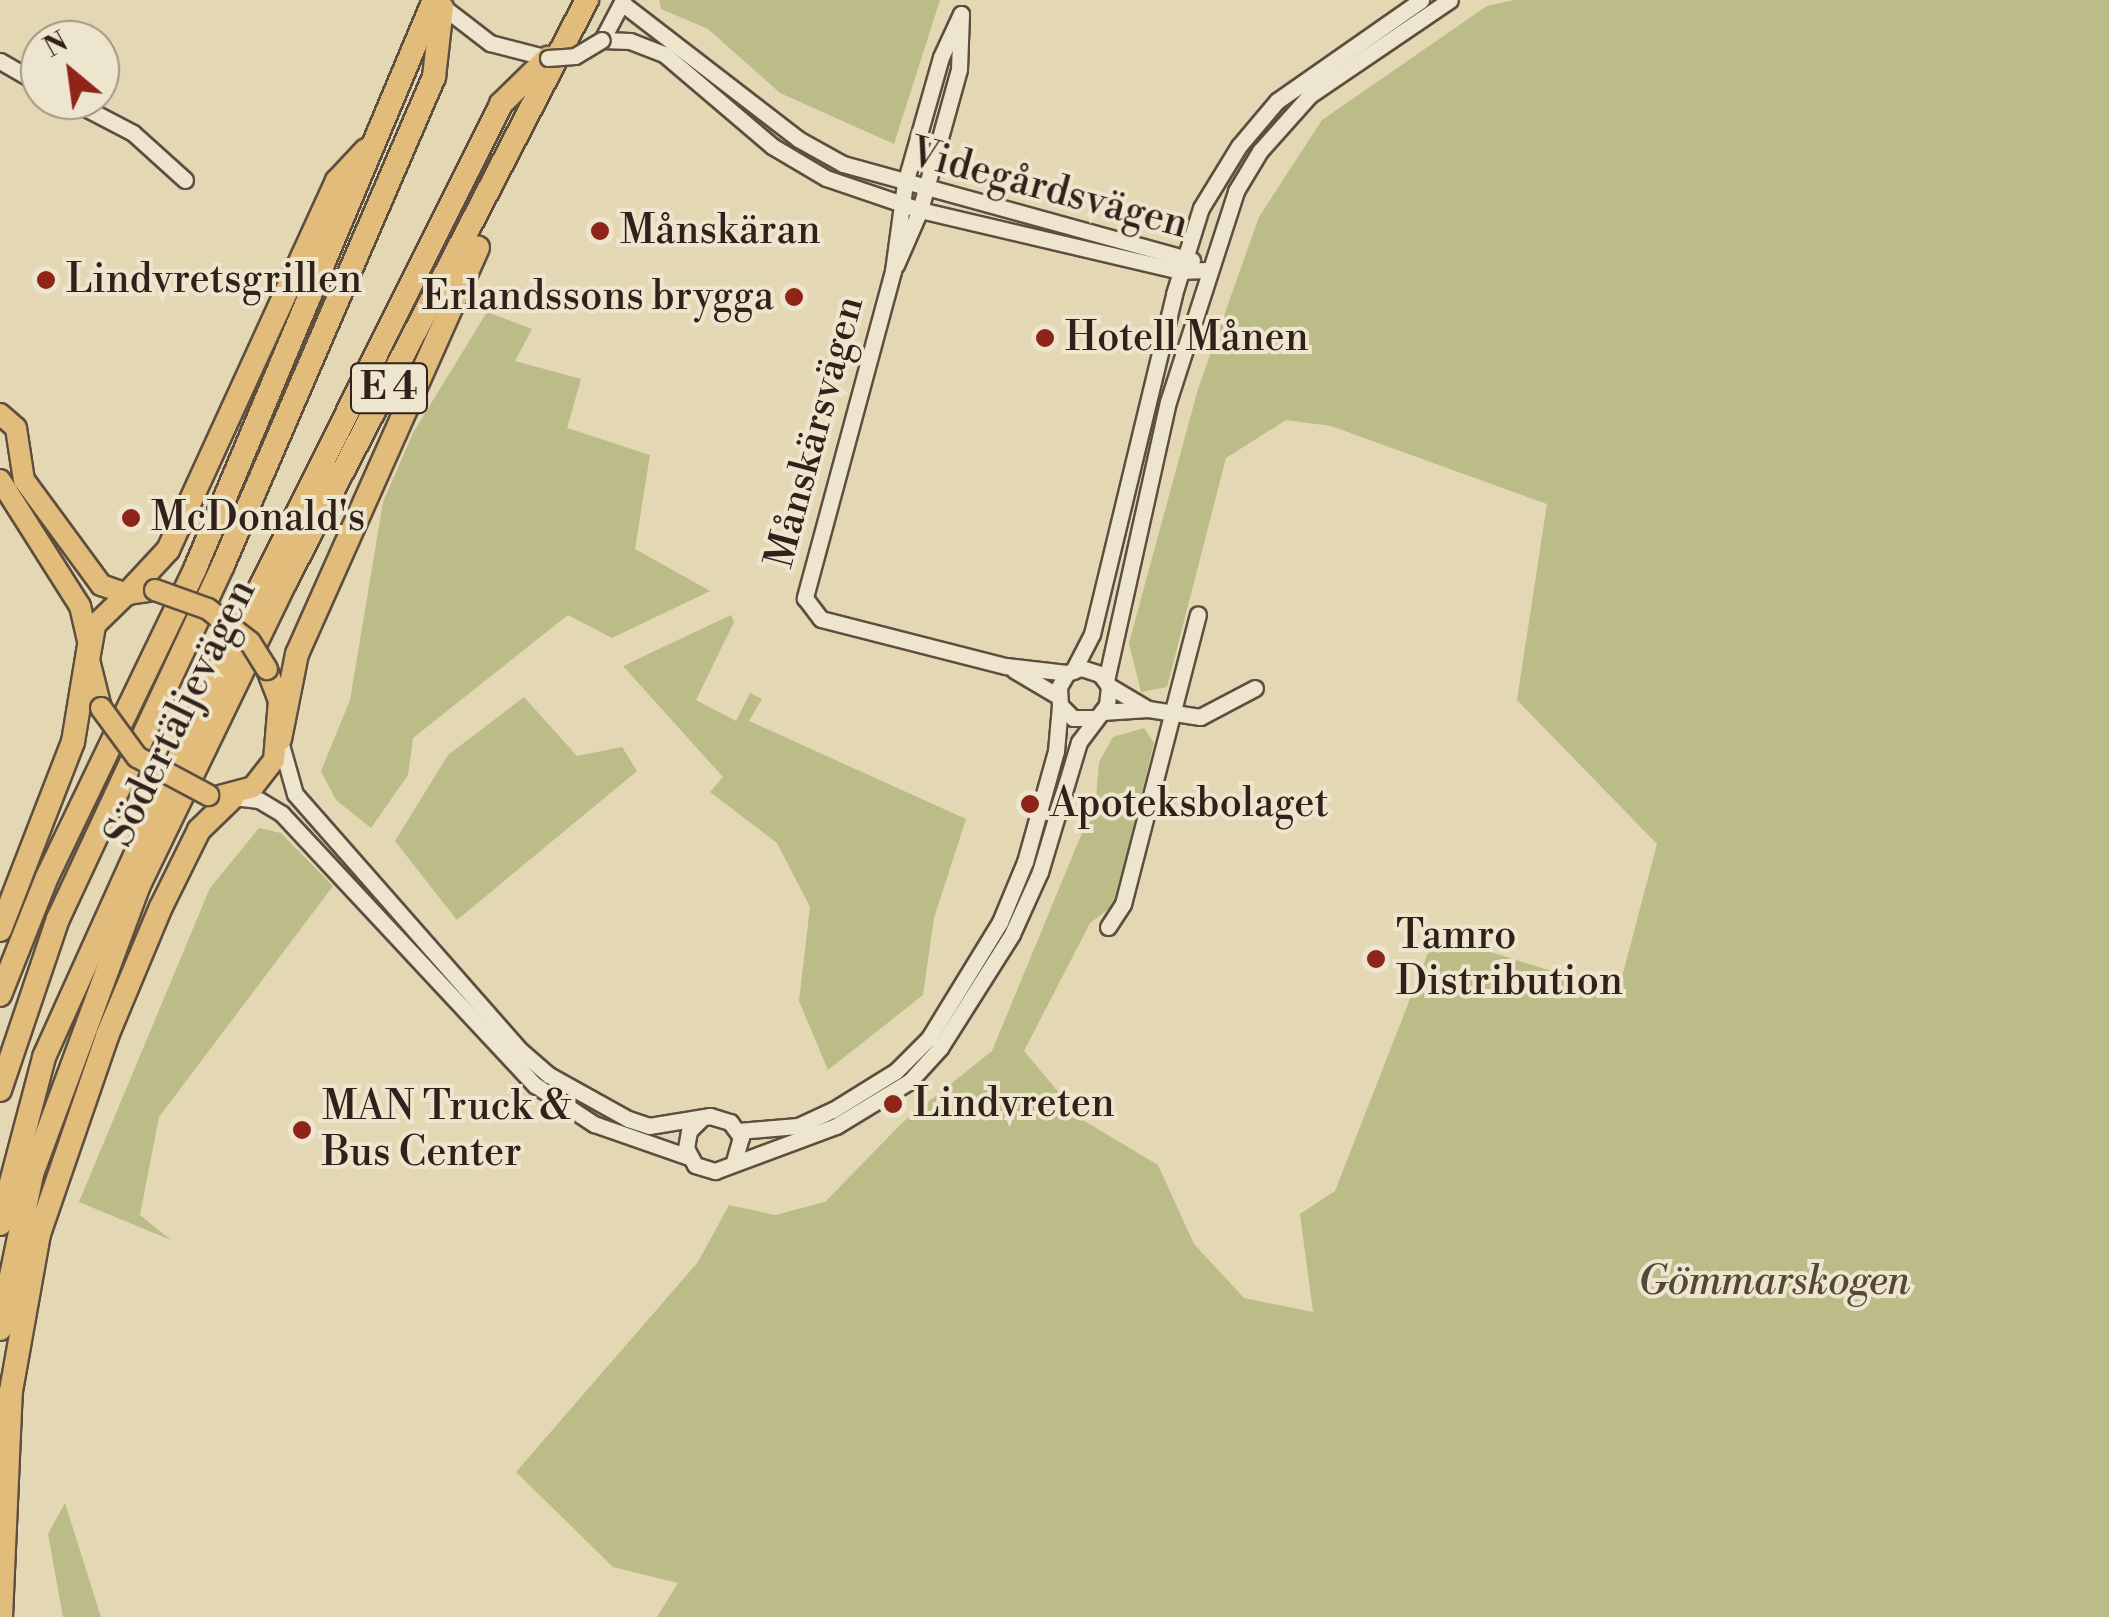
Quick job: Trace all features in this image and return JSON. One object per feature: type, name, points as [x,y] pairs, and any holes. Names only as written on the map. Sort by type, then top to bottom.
[{"type":"highway","name":"Södertäljevägen","points":[[0,1328],[32,1174],[139,885],[277,600],[587,0]]},
{"type":"highway","name":"Södertäljevägen","points":[[0,995],[47,877],[195,569],[437,2]]},
{"type":"highway","points":[[0,1090],[58,919],[223,564],[442,52],[437,2]]},
{"type":"highway","points":[[0,1224],[44,1056],[271,562],[462,190],[501,104],[548,58]]},
{"type":"highway","points":[[280,739],[298,654],[520,158],[543,87]]},
{"type":"highway","points":[[127,594],[168,550],[337,181],[376,140]]},
{"type":"highway","points":[[0,930],[73,742],[89,645]]},
{"type":"highway","points":[[0,1617],[11,1392],[39,1234],[107,1036],[161,908],[198,830],[233,797]]},
{"type":"main road","points":[[0,414],[16,428],[24,480],[101,585],[127,594],[155,590],[208,608],[250,642],[267,669],[278,702],[280,739],[269,772],[233,797],[208,795],[136,757],[101,708],[80,606],[0,480]]},
{"type":"main road","points":[[0,466],[18,446]]},
{"type":"main road","points":[[89,645],[105,610],[127,594]]},
{"type":"street","points":[[280,739],[295,794],[521,1051],[549,1075],[628,1119],[670,1126],[720,1117],[738,1131],[798,1126],[833,1110],[896,1071],[929,1038],[1000,922],[1026,862],[1056,751],[1059,700],[1104,588],[1182,263],[1215,182],[1268,110],[1318,67],[1422,0]]},
{"type":"street","points":[[233,797],[259,800],[282,814],[534,1085],[594,1124],[689,1157],[715,1171],[801,1142],[874,1107],[940,1048],[1012,934],[1040,872],[1079,742],[1098,715],[1108,683],[1158,440],[1207,270],[1236,192],[1292,113],[1329,79],[1450,0]]},
{"type":"street","points":[[437,2],[490,43],[548,58],[575,56],[607,40],[624,4]]},
{"type":"street","name":"Videgårdsvägen","points":[[624,4],[798,139],[844,164],[1207,270]]},
{"type":"street","name":"Månskärsvägen","points":[[963,7],[940,57],[905,183],[892,271],[805,592],[808,610],[821,618],[1006,666]]},
{"type":"street","name":"Månskärsvägen","points":[[892,271],[927,188],[959,69],[963,7]]},
{"type":"street","name":"Videgårdsvägen","points":[[607,40],[664,54],[799,163],[901,205],[1182,263]]},
{"type":"street","points":[[108,120],[133,133],[185,180]]},
{"type":"street","points":[[1108,928],[1123,904],[1198,615]]},
{"type":"street","points":[[1006,666],[1070,672],[1090,669],[1148,708],[1200,717],[1254,688]]},
{"type":"street","points":[[1006,666],[1059,700],[1072,718],[1148,708]]},
{"type":"street","points":[[689,1157],[688,1131],[701,1119]]},
{"type":"street","points":[[734,1162],[738,1131]]},
{"type":"green space","points":[[659,0],[940,0],[894,144],[780,93],[708,29],[661,9]]},
{"type":"green space","name":"Gömmarskogen","points":[[1514,0],[2109,0],[2109,1617],[657,1617],[678,1583],[613,1567],[516,1472],[698,1262],[729,1205],[775,1215],[825,1202],[902,1123],[992,1051],[1096,799],[1099,762],[1113,737],[1144,728],[1154,743],[1114,905],[1090,923],[1024,1051],[1081,1119],[1158,1165],[1194,1244],[1244,1298],[1313,1312],[1300,1214],[1335,1191],[1435,935],[1597,985],[1613,986],[1622,977],[1657,844],[1517,700],[1547,504],[1331,426],[1286,420],[1226,458],[1167,687],[1141,692],[1129,643],[1198,389],[1259,217],[1322,120],[1487,6]]},
{"type":"green space","points":[[487,312],[532,329],[515,361],[581,379],[567,428],[650,455],[635,549],[710,591],[612,638],[568,615],[413,738],[408,775],[371,828],[336,800],[321,771],[350,700],[383,502],[413,433]]},
{"type":"green space","points":[[731,615],[734,622],[696,700],[736,721],[750,693],[762,699],[749,721],[966,819],[934,918],[923,995],[828,1070],[799,1001],[810,907],[777,843],[710,792],[723,777],[623,666]]},
{"type":"green space","points":[[524,697],[577,756],[622,747],[637,771],[457,920],[395,841],[448,755]]},
{"type":"green space","points":[[259,828],[281,833],[333,886],[159,1117],[140,1215],[171,1240],[79,1202],[210,888]]},
{"type":"green space","points":[[65,1503],[101,1617],[63,1617],[48,1534]]},
{"type":"place","name":"Månskäran","points":[[600,231]]},
{"type":"place","name":"Lindvretsgrillen","points":[[46,280]]},
{"type":"place","name":"Erlandssons brygga","points":[[794,297]]},
{"type":"place","name":"Hotell Månen","points":[[1045,338]]},
{"type":"place","name":"McDonald's","points":[[131,518]]},
{"type":"place","name":"Apoteksbolaget","points":[[1030,804]]},
{"type":"place","name":"Tamro Distribution","points":[[1376,959]]},
{"type":"place","name":"Lindvreten","points":[[893,1104]]},
{"type":"place","name":"MAN Truck & Bus Center","points":[[302,1130]]}]
